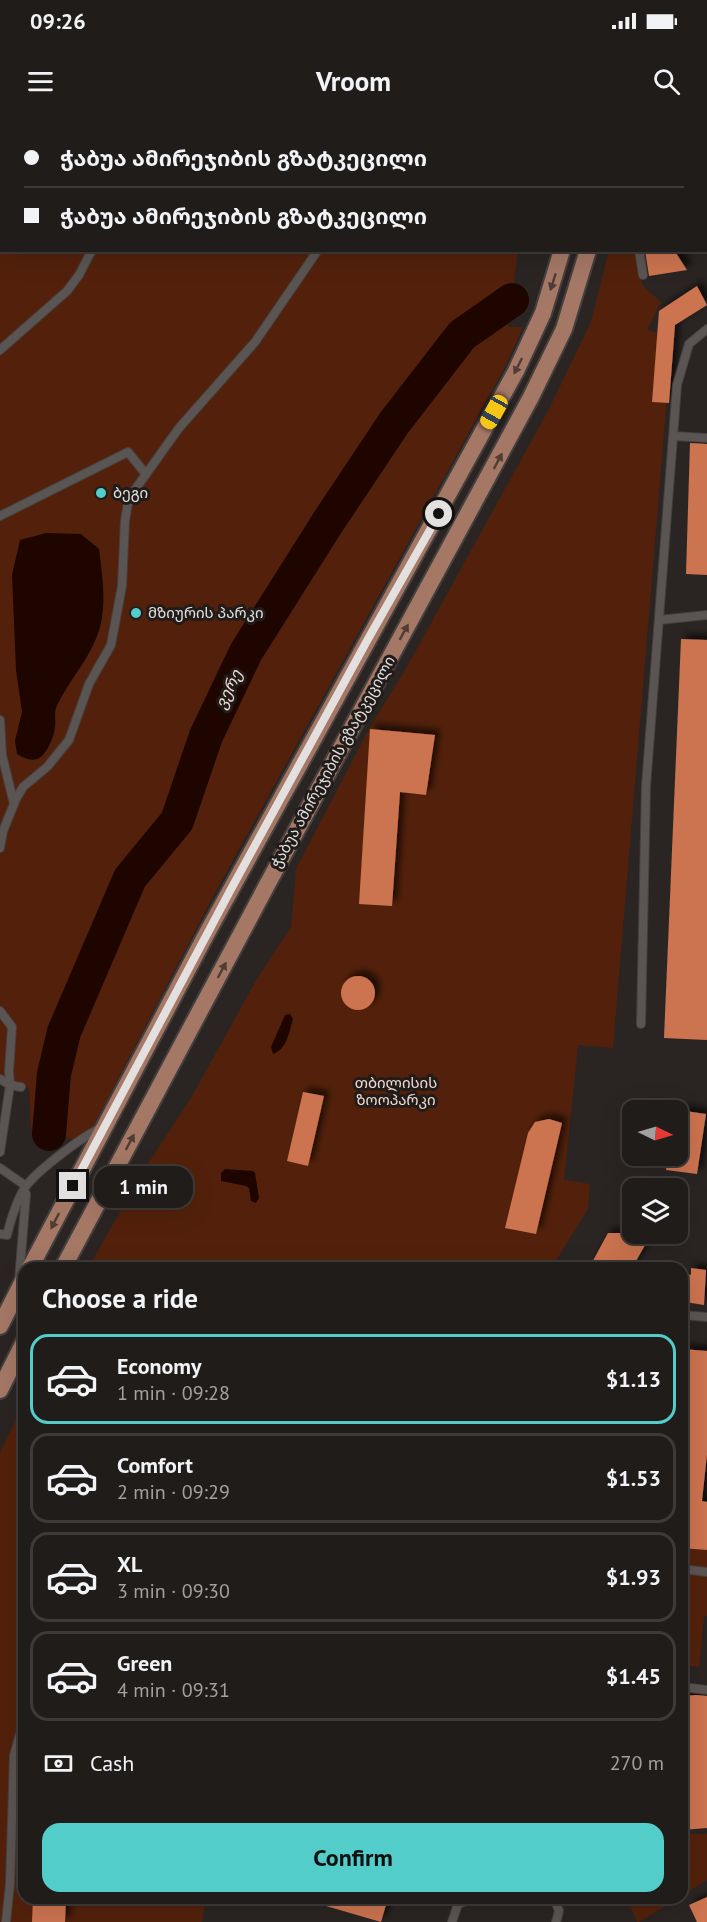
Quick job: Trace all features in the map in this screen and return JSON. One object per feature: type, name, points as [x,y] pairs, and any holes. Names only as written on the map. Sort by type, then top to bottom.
[{"type":"main road","name":"ჭაბუა ამირეჯიბის გზატკეცილი","points":[[33,1262],[230,891],[532,340],[543,313],[561,252]]},
{"type":"main road","name":"ჭაბუა ამირეჯიბის გზატკეცილი","points":[[66,1262],[531,397],[564,329],[588,252]]},
{"type":"main road","points":[[0,1326],[18,1290]]},
{"type":"main road","points":[[0,1390],[18,1354]]},
{"type":"lane","points":[[0,350],[67,291],[79,275],[91,252]]},
{"type":"lane","points":[[0,848],[3,831],[23,787],[47,767],[69,740],[89,684],[111,645],[122,586],[129,498],[179,428],[255,342],[317,252]]},
{"type":"lane","points":[[639,252],[643,275]]},
{"type":"lane","points":[[641,1024],[646,786],[677,385],[689,344],[707,329]]},
{"type":"lane","points":[[673,436],[707,438]]},
{"type":"lane","points":[[2,510],[128,452],[146,473]]},
{"type":"lane","points":[[659,620],[707,615]]},
{"type":"lane","points":[[0,720],[2,755],[14,804]]},
{"type":"lane","points":[[0,1011],[12,1027],[10,1085],[0,1152]]},
{"type":"lane","points":[[0,1079],[10,1085],[21,1087]]},
{"type":"lane","points":[[0,1234],[7,1235],[26,1186],[75,1143],[105,1126]]},
{"type":"lane","points":[[0,1168],[26,1186]]},
{"type":"lane","points":[[22,1262],[26,1186]]},
{"type":"lane","points":[[688,1315],[707,1317]]},
{"type":"lane","points":[[688,1570],[707,1572]]},
{"type":"lane","points":[[688,1687],[707,1689]]},
{"type":"lane","points":[[6,1922],[10,1884],[14,1755],[18,1741]]},
{"type":"lane","points":[[452,1922],[458,1904]]},
{"type":"lane","points":[[556,1904],[559,1911],[556,1922]]},
{"type":"green space","name":"მზიურის პარკი","points":[[0,252],[518,252],[508,327],[523,327],[505,367],[216,891],[85,1142],[31,1129],[29,1088],[0,1083]]},
{"type":"green space","name":"თბილისის ზოოპარკი","points":[[609,252],[638,252],[636,258],[643,286],[661,302],[647,330],[672,336],[613,1048],[578,1045],[564,1180],[590,1184],[588,1209],[555,1262],[91,1262],[147,1165],[191,1098],[257,979],[291,927],[296,869],[369,729],[408,665],[549,409],[591,322]]},
{"type":"green space","points":[[18,1416],[18,1904],[205,1904],[202,1922],[0,1922],[0,1453]]},
{"type":"green space","points":[[688,1542],[707,1544],[707,1616],[704,1616],[699,1667],[688,1666]]},
{"type":"green space","points":[[688,1834],[707,1834],[707,1880],[688,1892]]},
{"type":"green space","points":[[630,1904],[668,1904],[639,1922]]},
{"type":"shaded area","points":[[46,533],[81,534],[99,549],[103,604],[101,623],[93,646],[56,708],[54,734],[51,742],[42,756],[33,760],[17,754],[15,741],[22,712],[16,670],[12,575],[20,540]]},
{"type":"shaded area","points":[[290,1014],[293,1019],[287,1040],[278,1052],[273,1054],[271,1047],[285,1015]]},
{"type":"shaded area","points":[[225,1169],[255,1173],[259,1198],[256,1203],[251,1201],[249,1188],[246,1186],[221,1181],[221,1173]]},
{"type":"building","points":[[645,252],[675,252],[687,270],[649,276]]},
{"type":"building","points":[[697,286],[707,305],[675,325],[669,403],[652,402],[659,311]]},
{"type":"building","points":[[690,443],[707,444],[707,575],[686,574]]},
{"type":"building","points":[[681,639],[707,640],[707,1040],[664,1038]]},
{"type":"building","points":[[370,729],[435,735],[426,795],[400,792],[392,906],[359,904]]},
{"type":"building","points":[[358,976],[370,981],[375,993],[370,1005],[358,1010],[346,1005],[341,993],[346,981]]},
{"type":"building","points":[[303,1092],[324,1096],[308,1166],[287,1161]]},
{"type":"building","points":[[688,1111],[706,1114],[697,1174],[666,1170],[667,1166],[688,1166]]},
{"type":"building","points":[[549,1119],[562,1123],[536,1234],[505,1228],[528,1133],[535,1122]]},
{"type":"building","points":[[608,1233],[622,1233],[622,1244],[646,1244],[635,1262],[592,1262]]},
{"type":"building","points":[[691,1268],[706,1270],[704,1305],[688,1302],[688,1274],[691,1275]]},
{"type":"building","points":[[688,1349],[707,1351],[707,1454],[702,1501],[707,1502],[707,1550],[688,1548]]},
{"type":"building","points":[[688,1696],[707,1696],[707,1828],[688,1830]]},
{"type":"building","points":[[707,1897],[707,1922],[697,1922],[689,1905]]},
{"type":"building","points":[[33,1904],[66,1904],[65,1922],[32,1922]]},
{"type":"building","points":[[319,1904],[386,1904],[381,1922]]},
{"type":"waterway","name":"ვერე","points":[[49,1134],[54,1074],[64,1032],[130,878],[177,821],[206,736],[246,652],[394,423],[462,335],[512,300]]},
{"type":"place","name":"ბეგი","points":[[101,493]]},
{"type":"place","name":"მზიურის პარკი","points":[[136,613]]},
{"type":"route","points":[[73,1186],[230,891],[439,514]]}]
